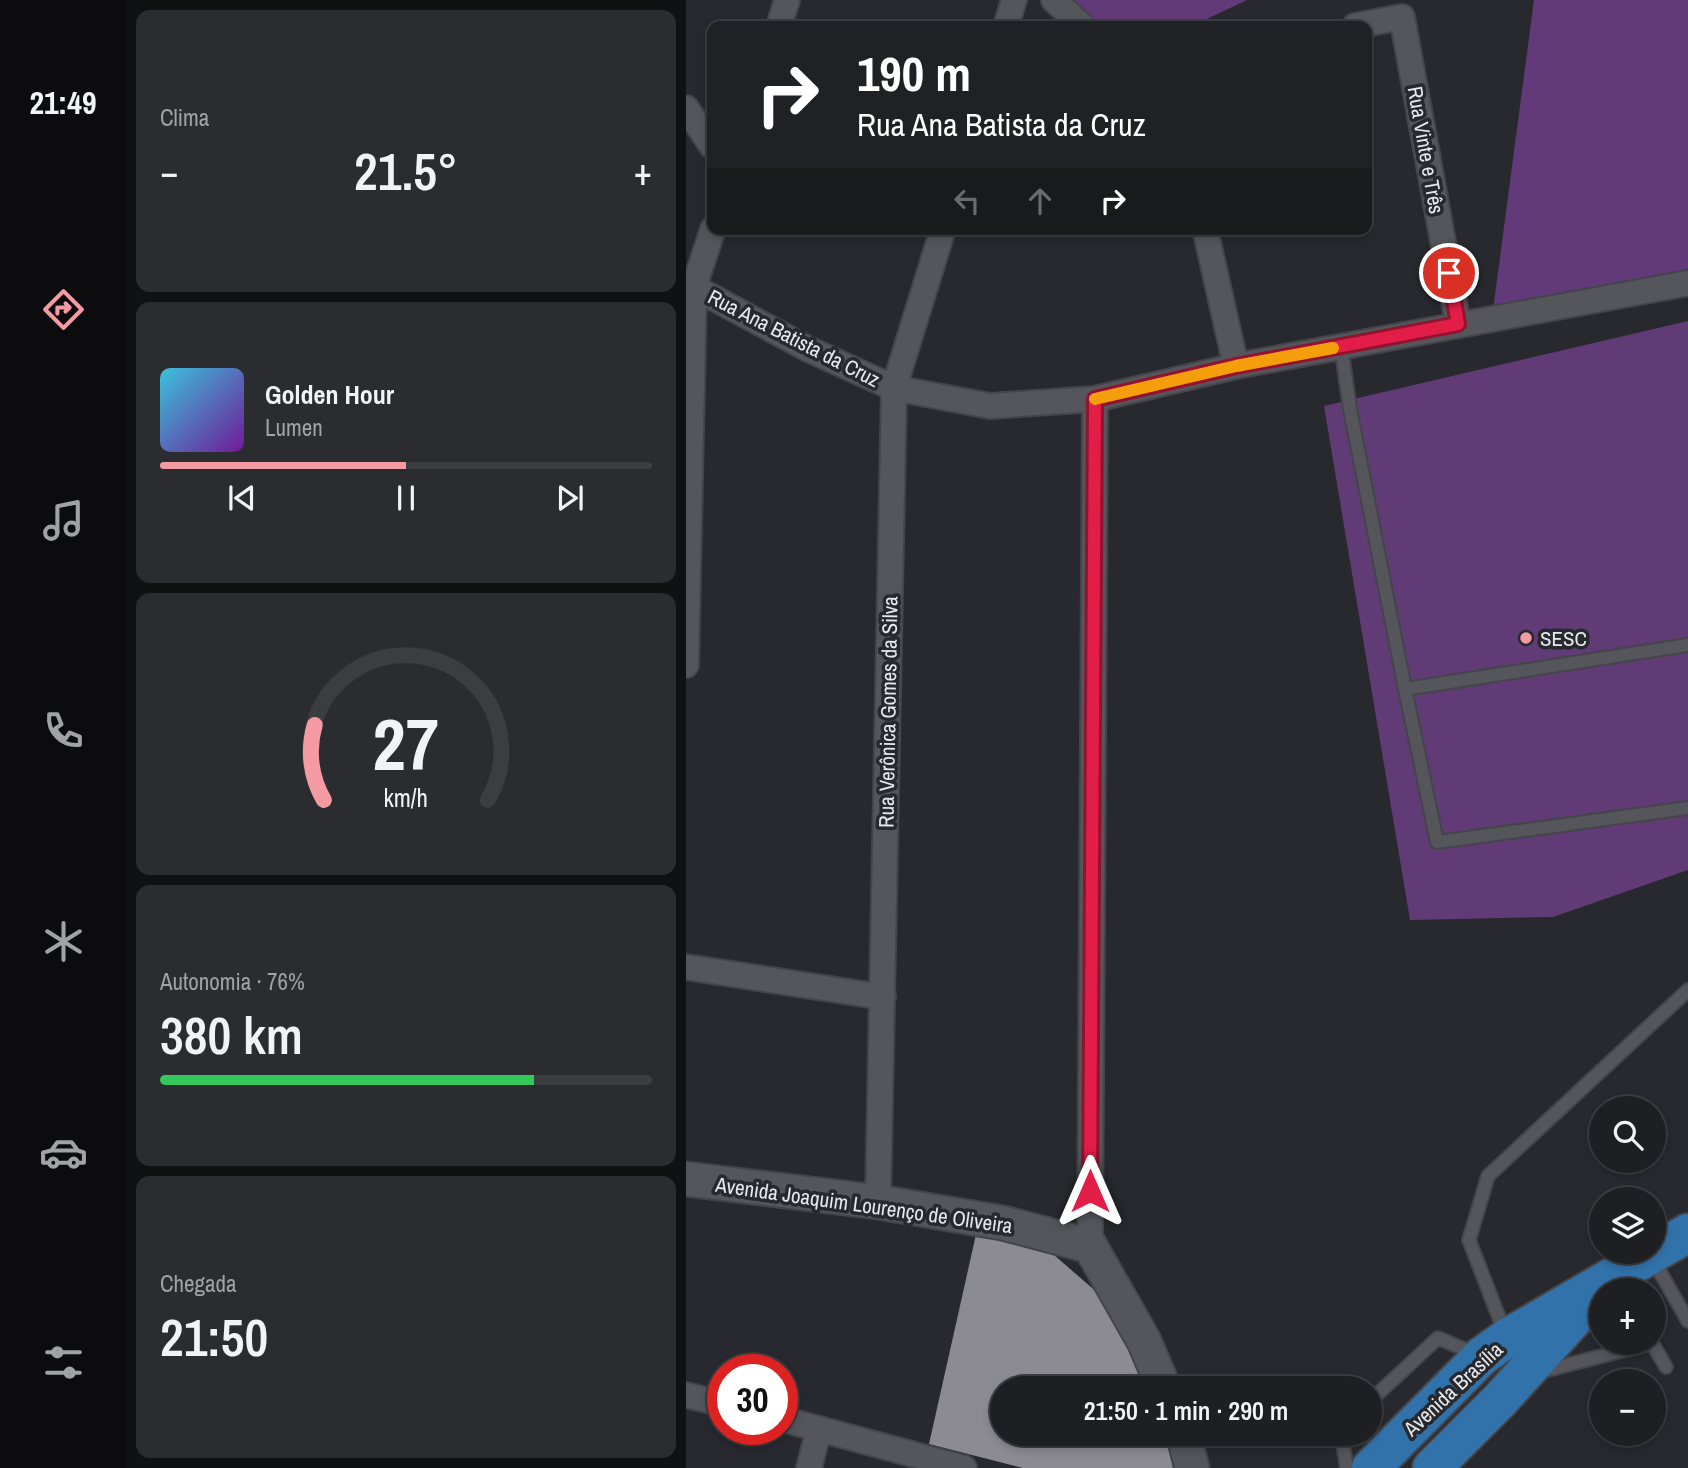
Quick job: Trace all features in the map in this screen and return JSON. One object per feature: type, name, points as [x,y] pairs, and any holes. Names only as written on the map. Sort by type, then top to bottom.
[{"type":"main road","name":"Avenida Brasília","points":[[1666,1246],[1688,1233]]},
{"type":"main road","name":"Avenida Brasília","points":[[1371,1468],[1507,1355],[1614,1275],[1634,1264]]},
{"type":"main road","name":"Avenida Brasília","points":[[1432,1468],[1507,1355]]},
{"type":"street","points":[[781,21],[787,0]]},
{"type":"street","points":[[1008,21],[1014,0]]},
{"type":"street","points":[[1054,0],[1077,21]]},
{"type":"street","name":"Rua Vinte e Três","points":[[1372,23],[1402,17],[1458,324]]},
{"type":"street","points":[[686,108],[707,139]]},
{"type":"street","points":[[686,665],[690,285],[711,235]]},
{"type":"street","name":"Rua Verônica Gomes da Silva","points":[[878,1202],[894,388],[941,235]]},
{"type":"street","points":[[1206,235],[1236,366]]},
{"type":"street","name":"Rua Ana Batista da Cruz","points":[[690,285],[808,349],[894,388],[990,406],[1095,399],[1236,366],[1688,283]]},
{"type":"street","points":[[1095,399],[1090,1245],[1144,1341],[1159,1376]]},
{"type":"street","points":[[686,967],[883,997]]},
{"type":"street","name":"Avenida Joaquim Lourenço de Oliveira","points":[[686,1179],[878,1202],[1003,1223],[1090,1245]]},
{"type":"street","points":[[686,1395],[707,1400]]},
{"type":"street","points":[[798,1423],[964,1468]]},
{"type":"street","points":[[809,1468],[820,1429]]},
{"type":"street","points":[[1186,1446],[1192,1468]]},
{"type":"lane","points":[[1341,346],[1350,409],[1437,842],[1688,808]]},
{"type":"lane","points":[[1405,689],[1688,645]]},
{"type":"lane","points":[[1507,1355],[1469,1240],[1488,1177],[1688,990]]},
{"type":"lane","points":[[1655,1264],[1688,1321]]},
{"type":"lane","points":[[1382,1390],[1438,1338],[1507,1355],[1651,1343],[1666,1367]]},
{"type":"lane","points":[[1343,1446],[1346,1468]]},
{"type":"shaded area","points":[[1054,0],[1247,0],[1203,21],[1077,21]]},
{"type":"shaded area","points":[[1534,0],[1688,0],[1688,283],[1492,318]]},
{"type":"shaded area","name":"SESC","points":[[1688,321],[1688,870],[1553,917],[1410,920],[1324,406]]},
{"type":"building","points":[[977,1230],[1054,1255],[1114,1307],[1149,1376],[990,1376],[990,1446],[1169,1446],[1173,1468],[1023,1468],[929,1444]]},
{"type":"slow traffic","points":[[1095,399],[1236,366],[1333,348]]},
{"type":"place","name":"SESC","points":[[1526,638]]},
{"type":"route","points":[[1090,1191],[1095,399],[1236,366],[1458,324],[1449,273]]}]
